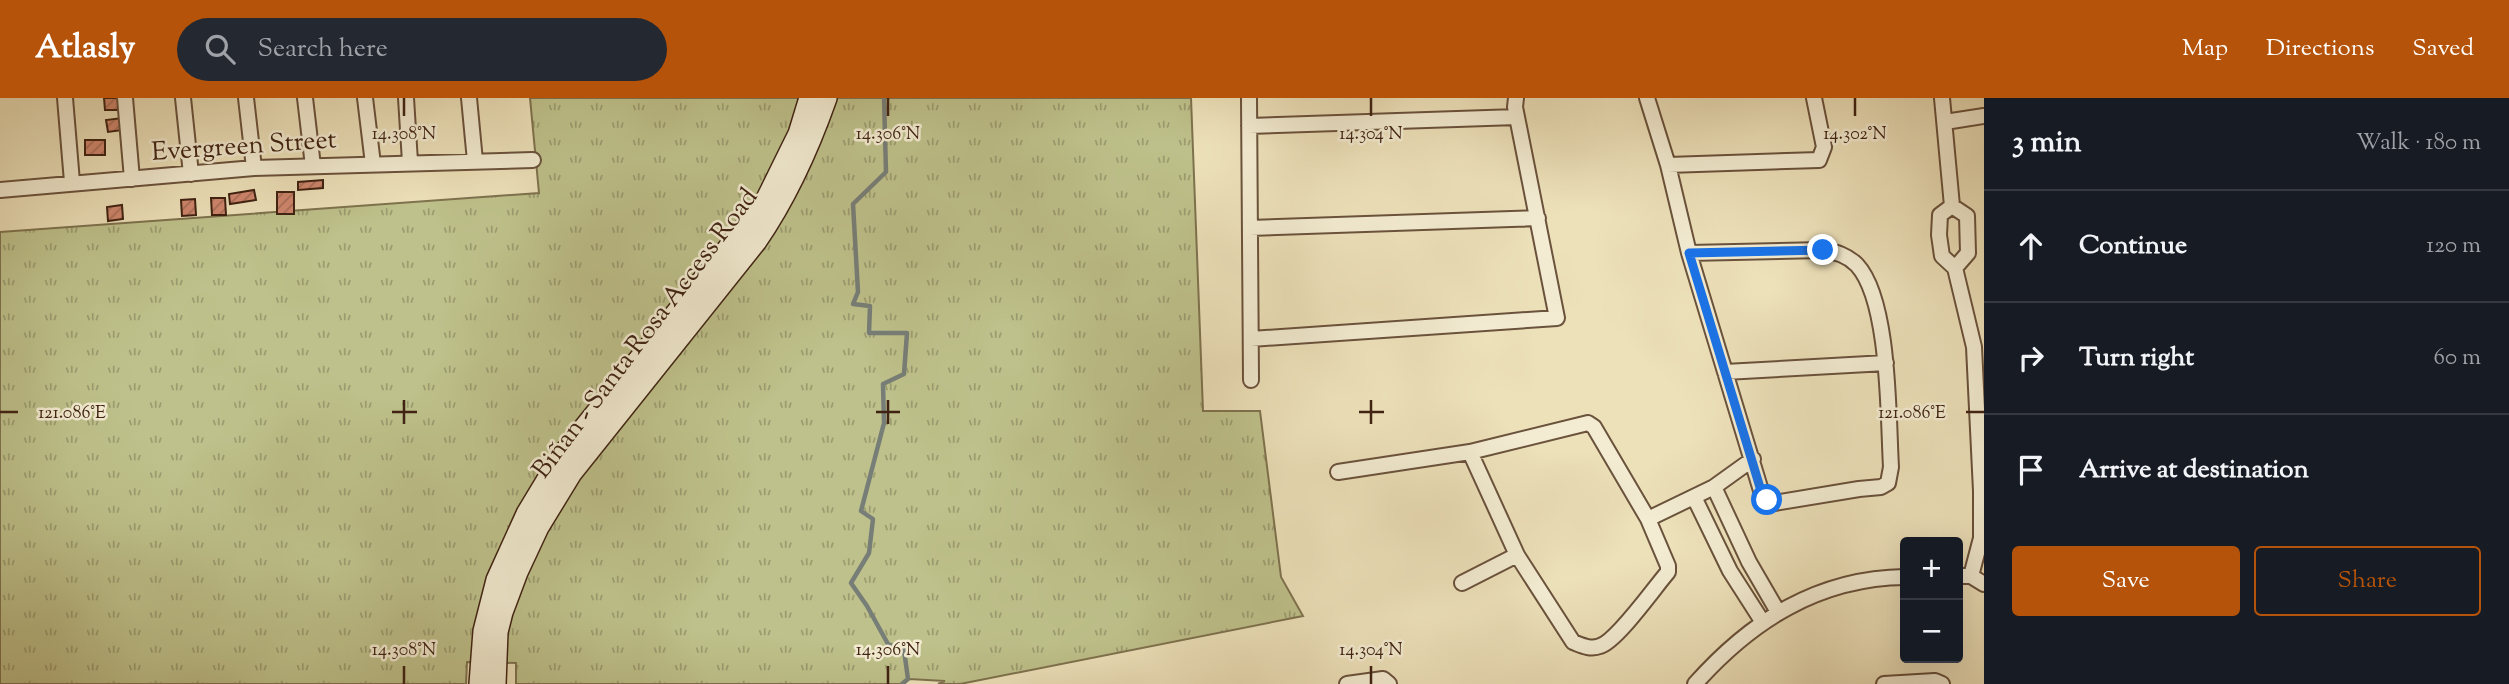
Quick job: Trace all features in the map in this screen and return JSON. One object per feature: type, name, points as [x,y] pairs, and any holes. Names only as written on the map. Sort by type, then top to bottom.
[{"type":"main road","name":"Biñan - Santa Rosa Access Road","points":[[747,240],[799,134],[810,98]]},
{"type":"main road","name":"Biñan - Santa Rosa Access Road","points":[[480,684],[498,580],[527,513],[562,456],[747,240],[778,209],[809,146],[826,98]]},
{"type":"main road","name":"Biñan - Santa Rosa Access Road","points":[[490,632],[495,684]]},
{"type":"street","points":[[65,98],[72,182]]},
{"type":"street","points":[[125,98],[132,179]]},
{"type":"street","points":[[183,98],[191,174]]},
{"type":"street","points":[[246,98],[254,168]]},
{"type":"street","points":[[305,98],[313,166]]},
{"type":"street","points":[[365,98],[373,164]]},
{"type":"street","points":[[406,98],[410,162]]},
{"type":"street","points":[[468,98],[475,161]]},
{"type":"street","points":[[1249,98],[1251,380]]},
{"type":"street","points":[[1251,339],[1557,318],[1517,117],[1516,98]]},
{"type":"street","points":[[1647,98],[1668,165],[1689,253],[1762,494],[1774,503],[1881,487],[1888,483],[1891,467],[1884,338],[1866,278],[1856,263],[1840,253],[1823,250],[1689,253]]},
{"type":"street","points":[[1668,165],[1819,160],[1824,147],[1814,98]]},
{"type":"street","points":[[1942,98],[1952,206],[1966,216],[1968,233],[1968,253],[1955,268]]},
{"type":"street","points":[[1945,121],[1984,116]]},
{"type":"street","points":[[1249,126],[1517,117]]},
{"type":"street","name":"Evergreen Street","points":[[0,190],[254,168],[533,160]]},
{"type":"street","points":[[1952,206],[1940,215],[1939,235],[1942,256],[1955,268],[1973,347],[1981,538],[1964,576],[1984,584]]},
{"type":"street","points":[[1250,228],[1538,218]]},
{"type":"street","points":[[1725,372],[1885,363]]},
{"type":"street","points":[[1338,472],[1471,453],[1588,424],[1594,427],[1648,519],[1668,566],[1668,572],[1612,638],[1599,647],[1585,647],[1573,642],[1517,555],[1471,453]]},
{"type":"street","points":[[1648,519],[1714,487],[1753,459]]},
{"type":"street","points":[[1714,487],[1749,562],[1779,612]]},
{"type":"street","points":[[1694,497],[1730,571],[1762,621]]},
{"type":"street","points":[[1462,583],[1517,555]]},
{"type":"street","points":[[1695,684],[1731,646],[1762,621],[1779,612],[1830,589],[1900,577]]},
{"type":"street","points":[[1347,684],[1383,678],[1389,684]]},
{"type":"street","points":[[1884,684],[1935,681],[1942,684]]},
{"type":"green space","points":[[530,98],[1191,98],[1203,411],[1260,411],[1281,577],[1303,616],[960,684],[938,684],[945,681],[909,679],[902,684],[516,684],[516,663],[467,662],[466,684],[0,684],[0,232],[539,193]]},
{"type":"building","points":[[104,98],[123,98],[123,110],[105,110]]},
{"type":"building","points":[[122,118],[123,130],[108,132],[106,120]]},
{"type":"building","points":[[85,140],[105,140],[105,155],[85,155]]},
{"type":"building","points":[[323,180],[323,188],[298,190],[298,182]]},
{"type":"building","points":[[254,190],[256,200],[230,204],[229,194]]},
{"type":"building","points":[[277,192],[294,192],[294,214],[277,214]]},
{"type":"building","points":[[211,198],[225,198],[226,215],[212,215]]},
{"type":"building","points":[[195,199],[196,215],[182,216],[181,200]]},
{"type":"building","points":[[122,205],[123,219],[108,221],[107,207]]},
{"type":"waterway","points":[[884,98],[886,172],[853,204],[858,292],[853,304],[870,306],[869,333],[907,333],[904,374],[883,384],[884,423],[861,511],[873,519],[869,553],[851,583],[888,644],[904,650],[908,679],[902,684]]},
{"type":"route","points":[[1767,500],[1762,494],[1689,253],[1823,250]]}]
